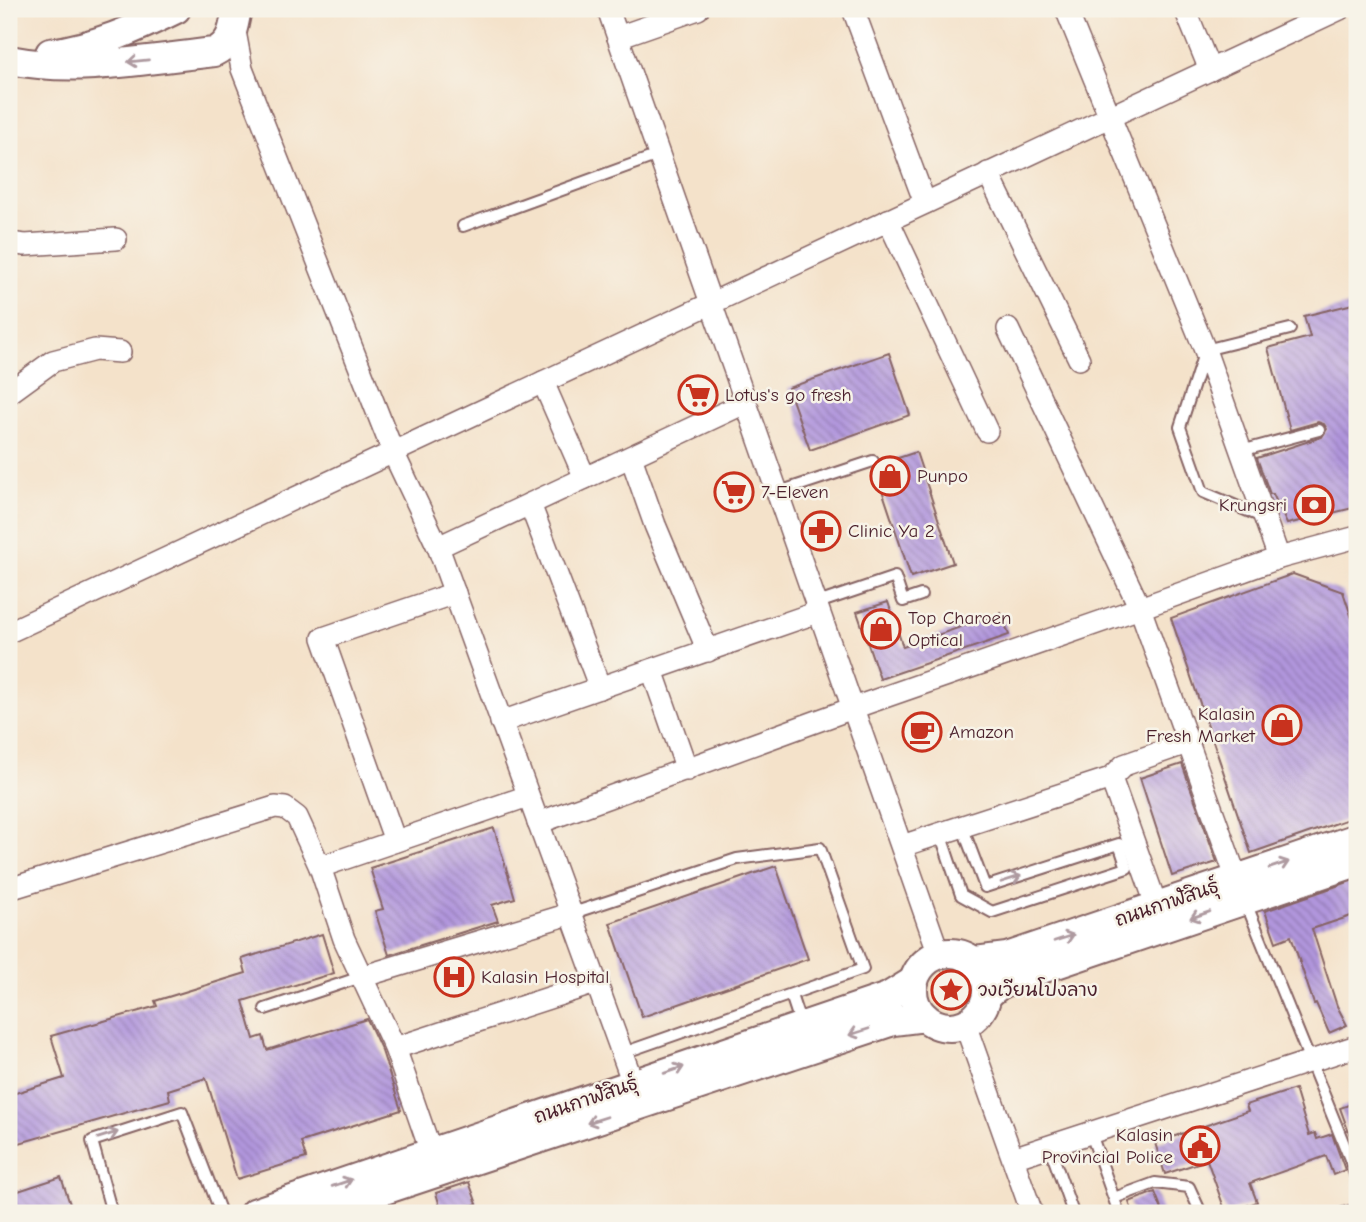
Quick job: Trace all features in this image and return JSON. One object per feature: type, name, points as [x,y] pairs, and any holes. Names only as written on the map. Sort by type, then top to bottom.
[{"type":"main road","points":[[9,59],[77,49],[110,39],[176,9]]},
{"type":"main road","points":[[185,9],[179,20],[182,39],[196,51],[210,53]]},
{"type":"main road","points":[[9,59],[42,66],[93,66],[210,53],[228,42],[233,14]]},
{"type":"main road","name":"ถนนกาฬสินธุ์","points":[[987,995],[1012,979],[1241,890],[1357,838]]},
{"type":"main road","name":"ถนนกาฬสินธุ์","points":[[975,961],[1007,957],[1157,907],[1357,862]]},
{"type":"main road","points":[[939,954],[964,955],[975,961],[983,971],[987,983],[984,1007],[976,1017],[965,1024],[941,1026],[925,1017],[916,1004],[914,981],[924,963],[939,954]]},
{"type":"main road","name":"ถนนกาฬสินธุ์","points":[[317,1213],[637,1095],[802,1027],[888,997],[914,981]]},
{"type":"main road","name":"ถนนกาฬสินธุ์","points":[[254,1213],[431,1152],[893,1021],[925,1017]]},
{"type":"street","points":[[608,9],[939,954]]},
{"type":"street","points":[[618,37],[698,9]]},
{"type":"street","points":[[853,9],[925,204]]},
{"type":"street","points":[[1066,9],[1205,350],[1279,558]]},
{"type":"street","points":[[1185,9],[1210,70]]},
{"type":"street","points":[[9,632],[1340,9]]},
{"type":"street","points":[[233,14],[242,69],[393,452],[438,547],[637,1095]]},
{"type":"street","points":[[210,53],[242,69]]},
{"type":"street","points":[[988,173],[1079,359]]},
{"type":"street","points":[[888,220],[987,431]]},
{"type":"street","points":[[9,243],[24,246],[116,239]]},
{"type":"street","points":[[1008,329],[1140,608],[1241,890]]},
{"type":"street","points":[[9,393],[53,361],[95,350],[120,352]]},
{"type":"street","points":[[543,382],[585,478]]},
{"type":"street","points":[[438,547],[745,403]]},
{"type":"street","points":[[631,457],[655,525],[708,651]]},
{"type":"street","points":[[530,504],[600,688]]},
{"type":"street","points":[[538,823],[853,708],[1279,558],[1357,537]]},
{"type":"street","points":[[395,841],[323,638],[455,593]]},
{"type":"street","points":[[501,722],[708,651],[817,608]]},
{"type":"street","points":[[652,670],[687,770]]},
{"type":"street","points":[[902,846],[1111,778],[1124,765],[1187,743]]},
{"type":"street","points":[[1111,778],[1157,907]]},
{"type":"street","points":[[320,867],[528,796]]},
{"type":"street","points":[[9,889],[275,807],[285,808],[297,817],[320,867],[344,939],[396,1048],[431,1152]]},
{"type":"street","points":[[361,977],[573,913]]},
{"type":"street","points":[[396,1048],[598,982]]},
{"type":"street","points":[[965,1024],[1032,1213]]},
{"type":"street","points":[[1013,1158],[1357,1046]]},
{"type":"lane","points":[[463,226],[658,155]]},
{"type":"lane","points":[[1265,518],[1203,492],[1180,427],[1205,350],[1290,329]]},
{"type":"lane","points":[[1241,451],[1319,430]]},
{"type":"lane","points":[[776,493],[873,461]]},
{"type":"lane","points":[[817,608],[895,577],[903,601],[921,595]]},
{"type":"lane","points":[[940,833],[961,895],[992,912],[1127,868],[1119,844],[985,887],[962,826]]},
{"type":"lane","points":[[573,913],[737,859],[820,848],[863,969],[623,1053]]},
{"type":"lane","points":[[1241,890],[1353,1158],[1357,1181]]},
{"type":"lane","points":[[265,1009],[361,977]]},
{"type":"lane","points":[[791,995],[802,1027]]},
{"type":"lane","points":[[112,1213],[92,1141],[182,1112],[221,1213]]},
{"type":"lane","points":[[1090,1131],[1119,1213]]},
{"type":"lane","points":[[1049,1145],[1073,1213]]},
{"type":"lane","points":[[1114,1198],[1155,1183],[1189,1186],[1201,1213]]},
{"type":"lane","points":[[1343,1213],[1357,1209]]},
{"type":"building","points":[[1357,303],[1357,507],[1287,524],[1273,494],[1270,494],[1257,458],[1322,437],[1327,429],[1324,424],[1318,422],[1290,430],[1268,348],[1310,337],[1304,316]]},
{"type":"building","points":[[889,353],[910,415],[810,450],[788,388]]},
{"type":"building","points":[[916,452],[953,563],[911,577],[875,469],[880,464]]},
{"type":"building","name":"Kalasin Fresh Market","points":[[1293,574],[1343,592],[1357,633],[1357,816],[1251,853],[1171,618]]},
{"type":"building","points":[[888,602],[903,647],[1001,613],[1009,635],[880,679],[857,612]]},
{"type":"building","points":[[1182,764],[1217,862],[1172,876],[1140,778]]},
{"type":"building","points":[[494,828],[515,898],[492,905],[498,921],[389,955],[375,911],[383,909],[370,868]]},
{"type":"building","points":[[776,866],[808,959],[642,1017],[610,923]]},
{"type":"building","points":[[1357,879],[1357,914],[1312,929],[1337,1006],[1347,1025],[1329,1033],[1316,1003],[1314,1004],[1291,936],[1276,942],[1265,911]]},
{"type":"building","points":[[322,934],[334,973],[243,1001],[254,1039],[263,1036],[267,1050],[367,1019],[382,1051],[401,1110],[301,1142],[306,1158],[237,1179],[206,1078],[168,1090],[170,1100],[9,1146],[9,1095],[64,1078],[51,1036],[157,1006],[155,1001],[246,973],[242,959]]},
{"type":"building","points":[[1295,1089],[1309,1135],[1315,1133],[1317,1139],[1332,1134],[1345,1170],[1333,1175],[1326,1156],[1250,1183],[1257,1202],[1226,1213],[1207,1160],[1165,1174],[1155,1143],[1248,1111],[1246,1105]]},
{"type":"building","points":[[1357,1102],[1357,1149],[1355,1149],[1340,1108]]},
{"type":"building","points":[[61,1177],[73,1213],[9,1213],[9,1194]]},
{"type":"building","points":[[469,1182],[477,1204],[442,1213],[436,1193]]},
{"type":"building","points":[[1155,1192],[1163,1213],[1133,1213],[1129,1202]]},
{"type":"place","name":"Lotus's go fresh","points":[[698,395]]},
{"type":"place","name":"Punpo","points":[[890,476]]},
{"type":"place","name":"7-Eleven","points":[[734,492]]},
{"type":"place","name":"Krungsri","points":[[1314,505]]},
{"type":"place","name":"Clinic Ya 2","points":[[821,531]]},
{"type":"place","name":"Top Charoen Optical","points":[[881,629]]},
{"type":"place","name":"Kalasin Fresh Market","points":[[1282,725]]},
{"type":"place","name":"Amazon","points":[[922,732]]},
{"type":"place","name":"Kalasin Hospital","points":[[454,977]]},
{"type":"place","name":"วงเวียนโปงลาง","points":[[951,990]]},
{"type":"place","name":"Kalasin Provincial Police","points":[[1200,1146]]}]
